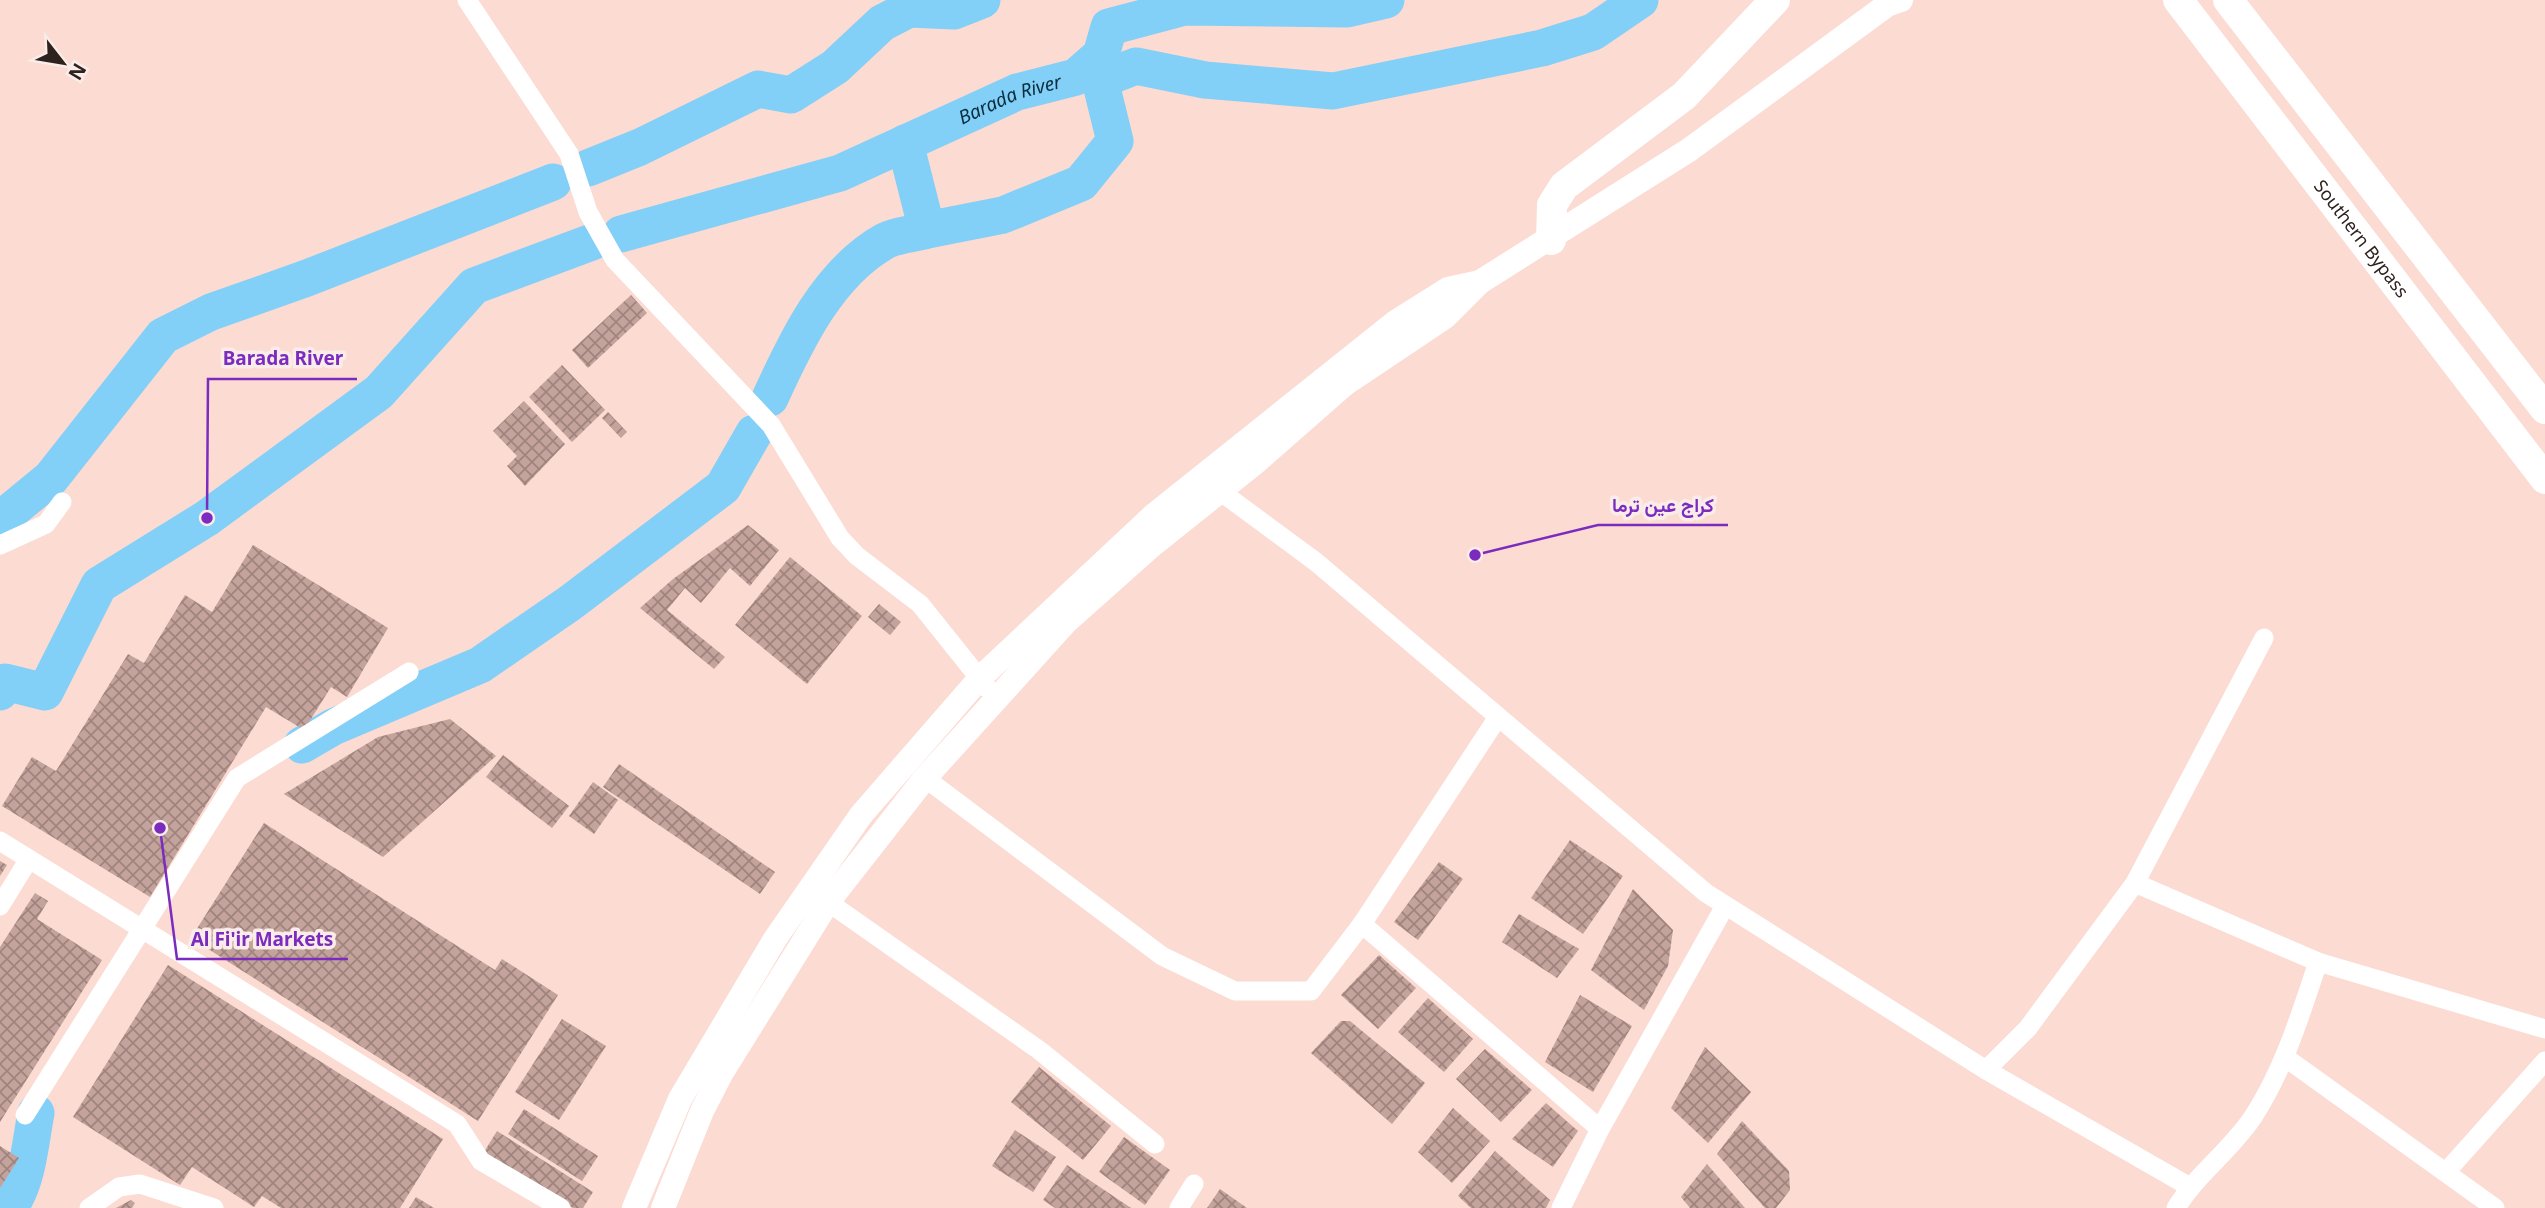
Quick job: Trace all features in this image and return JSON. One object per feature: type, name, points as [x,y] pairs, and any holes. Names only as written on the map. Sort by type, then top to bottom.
[{"type":"highway","points":[[1551,240],[1552,205],[1564,186],[1684,96],[1775,0]]},
{"type":"highway","name":"Southern Bypass","points":[[2178,0],[2545,479]]},
{"type":"highway","points":[[2228,0],[2545,409]]},
{"type":"highway","points":[[2255,0],[2271,31],[2283,72]]},
{"type":"main road","points":[[663,1208],[702,1111],[721,1074],[828,902],[925,778],[1066,622],[1211,484],[1345,384],[1445,317],[1480,282],[1551,240],[1745,111],[1893,2]]},
{"type":"main road","points":[[634,1208],[680,1099],[775,939],[861,815],[980,678],[1155,514],[1211,484]]},
{"type":"street","points":[[467,0],[569,154],[588,212],[615,260],[771,425],[840,538],[857,556],[919,604],[994,699]]},
{"type":"street","points":[[1211,484],[1316,562],[1706,893],[1986,1070],[2190,1187]]},
{"type":"street","points":[[0,545],[47,524],[62,502]]},
{"type":"street","points":[[1986,1070],[2028,1028],[2135,883],[2264,638]]},
{"type":"street","points":[[25,1115],[237,778],[409,672]]},
{"type":"street","points":[[925,778],[1161,956],[1235,991],[1311,991],[1362,924],[1498,717]]},
{"type":"street","points":[[0,841],[457,1124],[481,1161],[561,1208]]},
{"type":"street","points":[[0,906],[29,859]]},
{"type":"street","points":[[2135,883],[2318,962],[2545,1029]]},
{"type":"street","points":[[828,902],[1039,1050],[1155,1144]]},
{"type":"street","points":[[1561,1208],[1600,1129],[1725,906]]},
{"type":"street","points":[[1362,924],[1600,1129]]},
{"type":"street","points":[[2176,1208],[2190,1187],[2252,1119],[2286,1058],[2318,962]]},
{"type":"street","points":[[2286,1058],[2495,1208]]},
{"type":"street","points":[[2446,1172],[2545,1061]]},
{"type":"street","points":[[89,1208],[118,1187],[140,1184],[214,1208]]},
{"type":"street","points":[[1179,1208],[1194,1184]]},
{"type":"building","points":[[631,295],[647,313],[588,368],[572,350]]},
{"type":"building","points":[[562,365],[605,410],[572,442],[529,397]]},
{"type":"building","points":[[524,401],[565,444],[525,486],[507,466],[517,456],[493,431]]},
{"type":"building","points":[[608,412],[627,432],[621,438],[602,418]]},
{"type":"building","points":[[748,525],[779,550],[750,586],[730,568],[701,603],[685,588],[667,610],[725,657],[714,669],[640,608],[673,579]]},
{"type":"building","points":[[253,545],[388,628],[347,697],[331,687],[304,730],[266,707],[150,897],[2,806],[32,757],[56,771],[128,654],[144,663],[185,595],[212,612]]},
{"type":"building","points":[[790,557],[862,616],[807,684],[735,625]]},
{"type":"building","points":[[879,604],[901,622],[890,635],[868,617]]},
{"type":"building","points":[[450,719],[496,756],[383,857],[284,794],[378,737]]},
{"type":"building","points":[[503,755],[569,806],[552,828],[486,777]]},
{"type":"building","points":[[619,764],[775,872],[760,894],[603,787]]},
{"type":"building","points":[[593,782],[618,800],[594,834],[569,816]]},
{"type":"building","points":[[264,823],[495,970],[502,959],[558,995],[478,1121],[191,938]]},
{"type":"building","points":[[1570,840],[1623,876],[1583,934],[1531,898]]},
{"type":"building","points":[[0,861],[7,865],[0,876]]},
{"type":"building","points":[[1439,862],[1463,879],[1418,940],[1394,922]]},
{"type":"building","points":[[1633,889],[1673,930],[1668,966],[1644,1010],[1591,970]]},
{"type":"building","points":[[35,893],[48,901],[37,919],[102,960],[0,1122],[0,947]]},
{"type":"building","points":[[1519,914],[1579,949],[1557,978],[1502,942]]},
{"type":"building","points":[[1379,955],[1416,988],[1378,1029],[1341,995]]},
{"type":"building","points":[[168,965],[443,1139],[400,1208],[281,1208],[262,1196],[254,1207],[192,1167],[180,1185],[73,1117]]},
{"type":"building","points":[[1580,995],[1632,1026],[1593,1092],[1545,1062]]},
{"type":"building","points":[[1428,998],[1473,1039],[1444,1072],[1398,1032]]},
{"type":"building","points":[[562,1019],[606,1046],[559,1120],[515,1092]]},
{"type":"building","points":[[1341,1021],[1350,1021],[1425,1083],[1392,1124],[1311,1053]]},
{"type":"building","points":[[1705,1047],[1751,1092],[1708,1143],[1671,1108]]},
{"type":"building","points":[[1485,1049],[1532,1090],[1501,1122],[1456,1079]]},
{"type":"building","points":[[1039,1067],[1111,1126],[1083,1160],[1011,1102]]},
{"type":"building","points":[[1546,1103],[1578,1131],[1553,1167],[1512,1139]]},
{"type":"building","points":[[1453,1108],[1490,1141],[1452,1183],[1418,1152]]},
{"type":"building","points":[[524,1109],[598,1156],[582,1181],[508,1134]]},
{"type":"building","points":[[1742,1121],[1789,1171],[1790,1190],[1776,1208],[1765,1208],[1717,1154]]},
{"type":"building","points":[[1015,1130],[1056,1157],[1033,1192],[992,1166]]},
{"type":"building","points":[[497,1131],[593,1192],[583,1208],[573,1208],[484,1152]]},
{"type":"building","points":[[1124,1137],[1170,1170],[1145,1205],[1099,1172]]},
{"type":"building","points":[[0,1146],[19,1158],[0,1188]]},
{"type":"building","points":[[1495,1151],[1550,1200],[1546,1208],[1471,1208],[1458,1196]]},
{"type":"building","points":[[1707,1164],[1745,1208],[1690,1208],[1681,1197]]},
{"type":"building","points":[[1067,1165],[1131,1208],[1055,1208],[1043,1200]]},
{"type":"building","points":[[1220,1189],[1247,1208],[1207,1208]]},
{"type":"building","points":[[416,1197],[434,1208],[409,1208]]},
{"type":"building","points":[[131,1200],[135,1203],[132,1208],[116,1208]]},
{"type":"waterway","name":"Barada River","points":[[588,168],[640,147],[758,89],[791,95],[835,67],[882,23],[909,9],[954,11],[982,0]]},
{"type":"waterway","name":"Barada River","points":[[621,234],[840,173],[1017,92],[1076,77],[1101,55],[1109,27],[1184,7],[1347,9],[1386,0]]},
{"type":"waterway","points":[[905,143],[927,230],[1003,215],[1081,183],[1115,141],[1100,80],[1136,66],[1205,80],[1333,91],[1542,48],[1593,32],[1640,0]]},
{"type":"waterway","name":"Barada River","points":[[0,520],[51,478],[163,336],[211,312],[307,278],[553,182]]},
{"type":"waterway","points":[[770,398],[816,310],[847,271],[885,241],[927,230]]},
{"type":"waterway","name":"Barada River","points":[[0,692],[5,682],[45,692],[99,585],[207,518],[379,392],[474,286],[592,242]]},
{"type":"waterway","points":[[302,745],[333,727],[480,665],[570,603],[723,487],[754,433]]},
{"type":"waterway","points":[[9,1208],[24,1175],[36,1113]]},
{"type":"place","name":"Barada River","points":[[207,518]]},
{"type":"place","name":"كراج عين ترما","points":[[1475,555]]},
{"type":"place","name":"Al Fi'ir Markets","points":[[160,828]]}]
